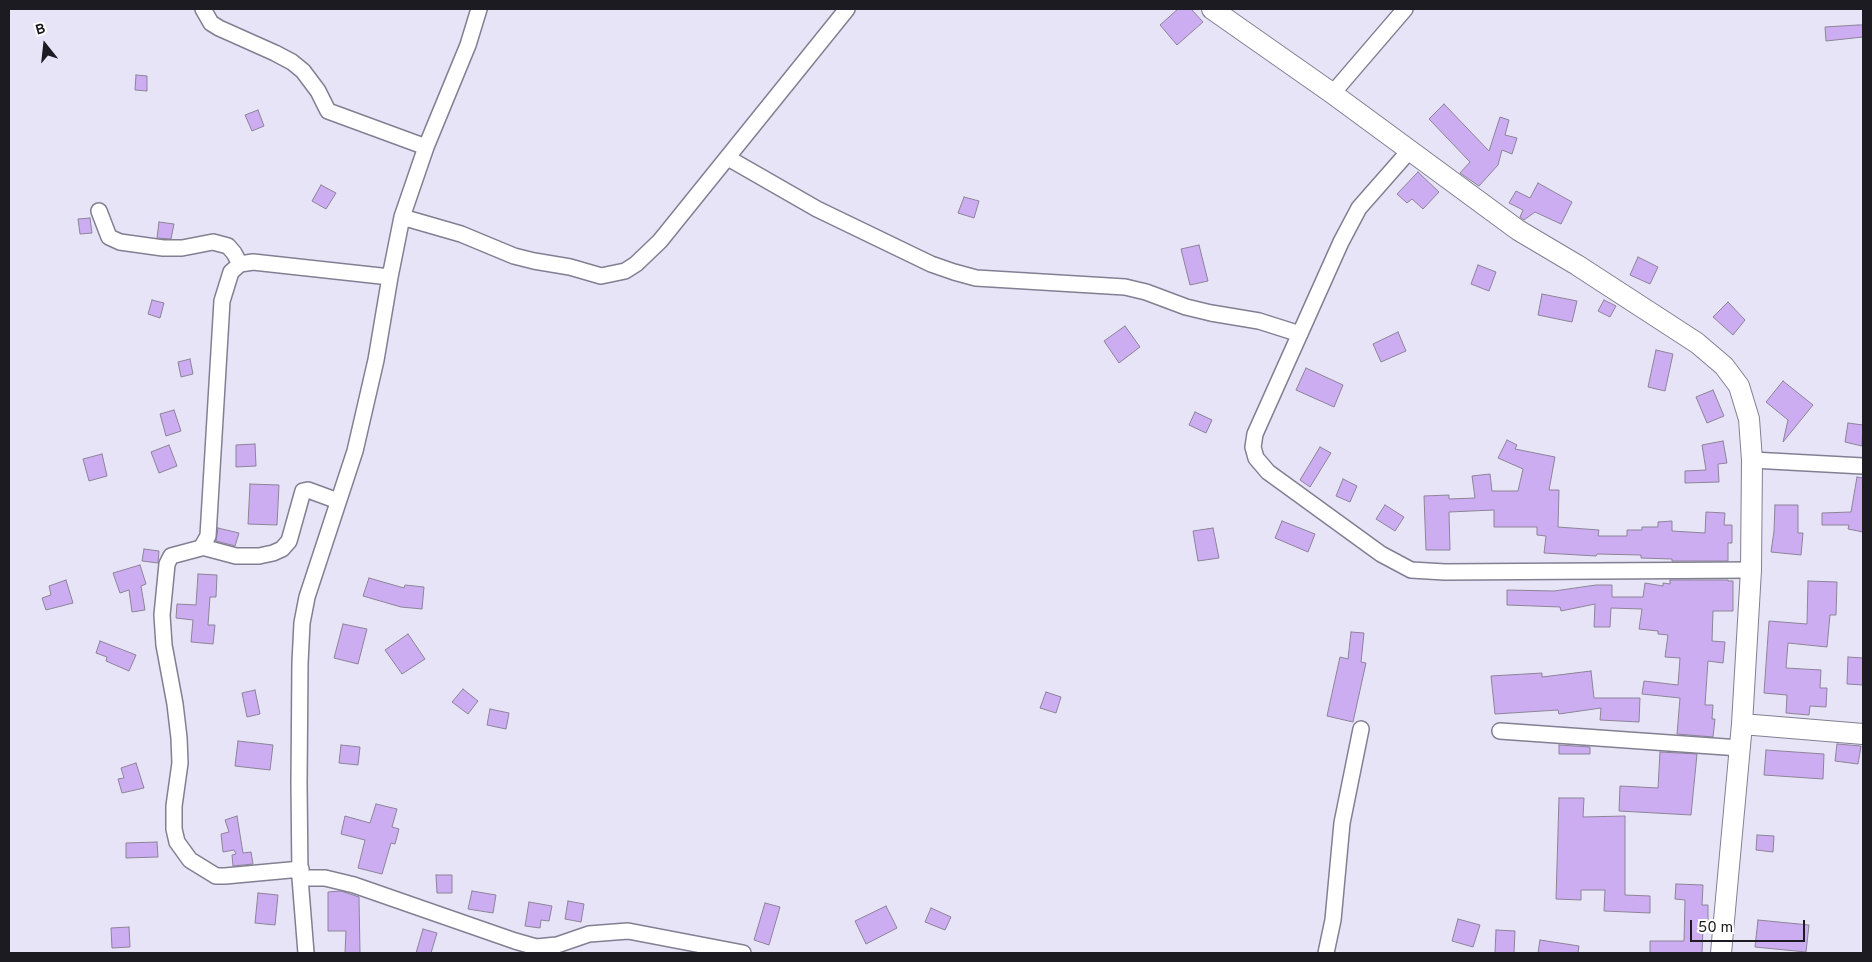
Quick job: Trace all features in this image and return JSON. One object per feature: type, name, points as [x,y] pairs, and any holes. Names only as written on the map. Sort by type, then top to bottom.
[{"type":"main road","points":[[1212,9],[1410,150],[1518,230],[1674,327],[1714,356],[1732,377],[1741,393],[1749,419],[1752,460],[1751,570],[1742,724],[1720,953]]},
{"type":"main road","points":[[1742,724],[1863,734]]},
{"type":"street","points":[[204,9],[211,24],[274,53],[304,71],[318,91],[328,112],[426,148]]},
{"type":"street","points":[[306,953],[300,874],[299,726],[302,623],[307,597],[354,450],[376,360],[402,217],[426,148],[468,45],[479,9]]},
{"type":"street","points":[[402,217],[461,234],[514,256],[570,267],[601,276],[612,275],[625,270],[636,264],[660,241],[847,9]]},
{"type":"street","points":[[1332,94],[1405,9]]},
{"type":"street","points":[[1410,150],[1359,208],[1340,242],[1255,434],[1253,447],[1256,458],[1268,472],[1381,554],[1411,570],[1445,572],[1751,570]]},
{"type":"street","points":[[728,158],[817,209],[931,264],[954,272],[976,278],[1125,287],[1146,292],[1186,307],[1260,321],[1300,334]]},
{"type":"street","points":[[99,211],[104,228],[110,237],[120,242],[163,248],[182,248],[213,242],[228,246],[240,264]]},
{"type":"street","points":[[202,547],[208,536],[222,301],[231,272],[240,264],[253,262],[390,277]]},
{"type":"street","points":[[1752,460],[1863,466]]},
{"type":"street","points":[[338,501],[308,490],[304,491],[289,542],[282,549],[273,553],[259,556],[236,556],[202,547],[171,556],[167,564],[163,597],[164,645],[175,704],[180,764],[174,806],[174,829],[177,842],[190,860],[216,876],[300,874],[354,885],[512,947],[536,947],[556,944],[589,934],[628,931],[743,953]]},
{"type":"street","points":[[1326,953],[1332,920],[1342,823],[1361,729]]},
{"type":"street","points":[[1500,731],[1740,748]]},
{"type":"building","points":[[1178,9],[1191,9],[1203,22],[1177,45],[1160,25]]},
{"type":"building","points":[[1863,25],[1863,37],[1826,41],[1825,27]]},
{"type":"building","points":[[136,75],[147,76],[147,91],[135,90]]},
{"type":"building","points":[[1444,104],[1489,151],[1500,117],[1509,120],[1505,135],[1517,138],[1512,154],[1502,150],[1498,165],[1479,186],[1460,173],[1470,162],[1429,119]]},
{"type":"building","points":[[258,110],[264,126],[252,131],[245,115]]},
{"type":"building","points":[[1418,172],[1439,192],[1423,209],[1412,199],[1407,203],[1397,194]]},
{"type":"building","points":[[1538,183],[1572,202],[1561,224],[1535,212],[1524,220],[1520,217],[1523,210],[1509,203],[1516,191],[1530,198]]},
{"type":"building","points":[[321,185],[336,193],[326,209],[312,201]]},
{"type":"building","points":[[964,197],[979,201],[974,218],[958,213]]},
{"type":"building","points":[[90,218],[92,233],[80,234],[78,219]]},
{"type":"building","points":[[159,222],[174,224],[171,239],[157,238]]},
{"type":"building","points":[[1199,245],[1208,281],[1190,285],[1181,249]]},
{"type":"building","points":[[1638,257],[1658,267],[1650,284],[1630,275]]},
{"type":"building","points":[[1478,265],[1496,272],[1489,291],[1471,284]]},
{"type":"building","points":[[1542,294],[1577,301],[1572,322],[1538,315]]},
{"type":"building","points":[[152,300],[164,303],[160,318],[148,314]]},
{"type":"building","points":[[1604,300],[1616,306],[1610,317],[1598,311]]},
{"type":"building","points":[[1728,302],[1745,320],[1733,335],[1713,317]]},
{"type":"building","points":[[1125,326],[1140,347],[1119,363],[1104,341]]},
{"type":"building","points":[[1398,332],[1406,351],[1381,362],[1373,344]]},
{"type":"building","points":[[1656,350],[1673,354],[1665,391],[1648,387]]},
{"type":"building","points":[[190,359],[193,374],[181,377],[178,362]]},
{"type":"building","points":[[1306,368],[1343,385],[1334,407],[1296,390]]},
{"type":"building","points":[[1783,381],[1813,405],[1783,442],[1788,420],[1766,402]]},
{"type":"building","points":[[1713,390],[1724,416],[1707,423],[1696,397]]},
{"type":"building","points":[[174,410],[181,431],[166,436],[160,414]]},
{"type":"building","points":[[1195,412],[1212,420],[1206,433],[1189,425]]},
{"type":"building","points":[[1848,423],[1863,425],[1862,446],[1845,442]]},
{"type":"building","points":[[1507,440],[1517,445],[1515,449],[1555,457],[1549,490],[1559,490],[1558,527],[1599,530],[1598,536],[1627,536],[1627,530],[1642,530],[1642,527],[1658,527],[1658,522],[1672,521],[1672,531],[1705,533],[1706,512],[1725,513],[1724,525],[1732,525],[1732,543],[1728,543],[1728,561],[1672,561],[1672,559],[1641,558],[1641,555],[1597,554],[1596,556],[1544,553],[1546,536],[1537,535],[1537,527],[1494,527],[1494,510],[1449,512],[1450,550],[1426,550],[1424,496],[1449,495],[1449,499],[1475,498],[1472,476],[1490,474],[1492,491],[1518,491],[1523,469],[1498,458]]},
{"type":"building","points":[[1723,441],[1727,463],[1718,464],[1719,482],[1685,483],[1685,471],[1706,470],[1702,445]]},
{"type":"building","points":[[255,444],[256,466],[236,467],[236,445]]},
{"type":"building","points":[[169,445],[177,466],[159,473],[151,452]]},
{"type":"building","points":[[1320,447],[1331,453],[1310,487],[1300,480]]},
{"type":"building","points":[[102,454],[107,476],[89,481],[83,459]]},
{"type":"building","points":[[1857,477],[1863,478],[1863,532],[1848,529],[1849,525],[1822,525],[1822,513],[1851,512]]},
{"type":"building","points":[[1343,479],[1357,486],[1350,502],[1336,496]]},
{"type":"building","points":[[250,484],[279,485],[277,525],[248,524]]},
{"type":"building","points":[[1385,505],[1404,517],[1395,531],[1376,519]]},
{"type":"building","points":[[1775,505],[1798,505],[1798,533],[1803,533],[1801,555],[1771,552]]},
{"type":"building","points":[[1282,521],[1315,534],[1308,552],[1275,538]]},
{"type":"building","points":[[218,528],[239,533],[235,546],[216,541]]},
{"type":"building","points":[[1213,528],[1219,558],[1198,561],[1193,531]]},
{"type":"building","points":[[144,549],[159,551],[158,563],[142,561]]},
{"type":"building","points":[[140,565],[146,584],[141,586],[145,610],[132,612],[129,590],[120,593],[113,573]]},
{"type":"building","points":[[198,574],[217,575],[216,597],[210,597],[208,625],[215,625],[213,644],[191,642],[193,620],[176,618],[177,604],[196,605]]},
{"type":"building","points":[[369,578],[404,588],[405,585],[424,587],[422,609],[401,607],[363,596]]},
{"type":"building","points":[[66,580],[73,603],[46,610],[42,598],[51,595],[49,586]]},
{"type":"building","points":[[1670,580],[1733,581],[1733,611],[1713,611],[1712,641],[1725,642],[1723,663],[1708,661],[1705,705],[1713,705],[1712,719],[1715,719],[1713,737],[1677,734],[1680,698],[1642,694],[1644,681],[1678,685],[1680,658],[1665,657],[1668,635],[1658,634],[1658,631],[1639,629],[1642,609],[1611,608],[1610,627],[1594,627],[1595,604],[1561,611],[1560,607],[1507,605],[1507,590],[1554,591],[1596,585],[1612,585],[1612,597],[1643,597],[1645,583],[1663,586],[1663,583],[1670,584]]},
{"type":"building","points":[[1808,581],[1837,582],[1836,615],[1830,615],[1827,647],[1788,643],[1786,668],[1821,670],[1820,688],[1827,688],[1826,707],[1810,706],[1809,715],[1786,713],[1787,695],[1764,693],[1769,621],[1807,624]]},
{"type":"building","points":[[343,624],[367,629],[358,664],[334,658]]},
{"type":"building","points":[[1351,632],[1364,633],[1361,662],[1366,663],[1353,722],[1327,716],[1340,657],[1348,659]]},
{"type":"building","points":[[408,634],[425,659],[402,674],[385,650]]},
{"type":"building","points":[[100,641],[136,655],[129,671],[106,661],[107,657],[96,653]]},
{"type":"building","points":[[1848,657],[1863,658],[1863,685],[1847,684]]},
{"type":"building","points":[[1591,671],[1594,698],[1640,698],[1639,722],[1600,720],[1601,708],[1559,714],[1558,710],[1495,714],[1491,676],[1542,673],[1542,677]]},
{"type":"building","points":[[463,689],[478,701],[468,714],[452,702]]},
{"type":"building","points":[[255,690],[260,714],[247,717],[242,693]]},
{"type":"building","points":[[1046,692],[1061,697],[1056,713],[1040,708]]},
{"type":"building","points":[[490,709],[509,713],[506,729],[487,725]]},
{"type":"building","points":[[238,741],[273,745],[270,770],[235,766]]},
{"type":"building","points":[[1837,744],[1861,746],[1858,764],[1835,761]]},
{"type":"building","points":[[341,745],[360,747],[358,765],[339,763]]},
{"type":"building","points":[[1559,745],[1590,747],[1590,754],[1559,754]]},
{"type":"building","points":[[1766,750],[1824,754],[1823,779],[1764,775]]},
{"type":"building","points":[[1660,752],[1697,754],[1691,815],[1619,811],[1620,786],[1658,788]]},
{"type":"building","points":[[136,763],[144,788],[122,793],[118,779],[124,778],[121,768]]},
{"type":"building","points":[[1559,798],[1584,798],[1583,817],[1625,816],[1625,895],[1650,896],[1650,913],[1604,911],[1605,890],[1581,890],[1581,900],[1556,899]]},
{"type":"building","points":[[376,804],[397,809],[392,827],[399,829],[395,844],[391,843],[382,874],[358,868],[365,840],[341,834],[345,816],[370,823]]},
{"type":"building","points":[[237,816],[243,853],[251,852],[253,864],[233,866],[232,855],[236,854],[234,850],[223,852],[221,834],[229,832],[225,820]]},
{"type":"building","points":[[1757,835],[1774,836],[1773,852],[1756,850]]},
{"type":"building","points":[[157,842],[158,857],[126,858],[126,843]]},
{"type":"building","points":[[436,875],[452,875],[452,893],[437,893]]},
{"type":"building","points":[[1676,884],[1703,885],[1702,905],[1708,905],[1708,928],[1703,928],[1702,953],[1650,953],[1650,941],[1684,941],[1685,900],[1675,899]]},
{"type":"building","points":[[341,891],[359,897],[360,953],[345,953],[346,931],[328,931],[328,892]]},
{"type":"building","points":[[472,891],[496,895],[493,913],[468,909]]},
{"type":"building","points":[[258,893],[278,895],[275,925],[255,923]]},
{"type":"building","points":[[568,901],[584,904],[581,922],[565,919]]},
{"type":"building","points":[[529,902],[552,906],[549,921],[541,920],[540,928],[525,926]]},
{"type":"building","points":[[765,903],[780,907],[769,945],[754,940]]},
{"type":"building","points":[[886,906],[897,928],[866,944],[855,921]]},
{"type":"building","points":[[931,908],[951,917],[945,930],[925,922]]},
{"type":"building","points":[[1458,919],[1480,925],[1473,947],[1452,941]]},
{"type":"building","points":[[1758,920],[1809,925],[1806,952],[1755,947]]},
{"type":"building","points":[[129,927],[130,947],[112,948],[111,928]]},
{"type":"building","points":[[423,929],[437,933],[431,953],[416,953]]},
{"type":"building","points":[[1496,930],[1515,931],[1514,953],[1495,953]]},
{"type":"building","points":[[1540,940],[1579,946],[1578,953],[1538,953]]}]
